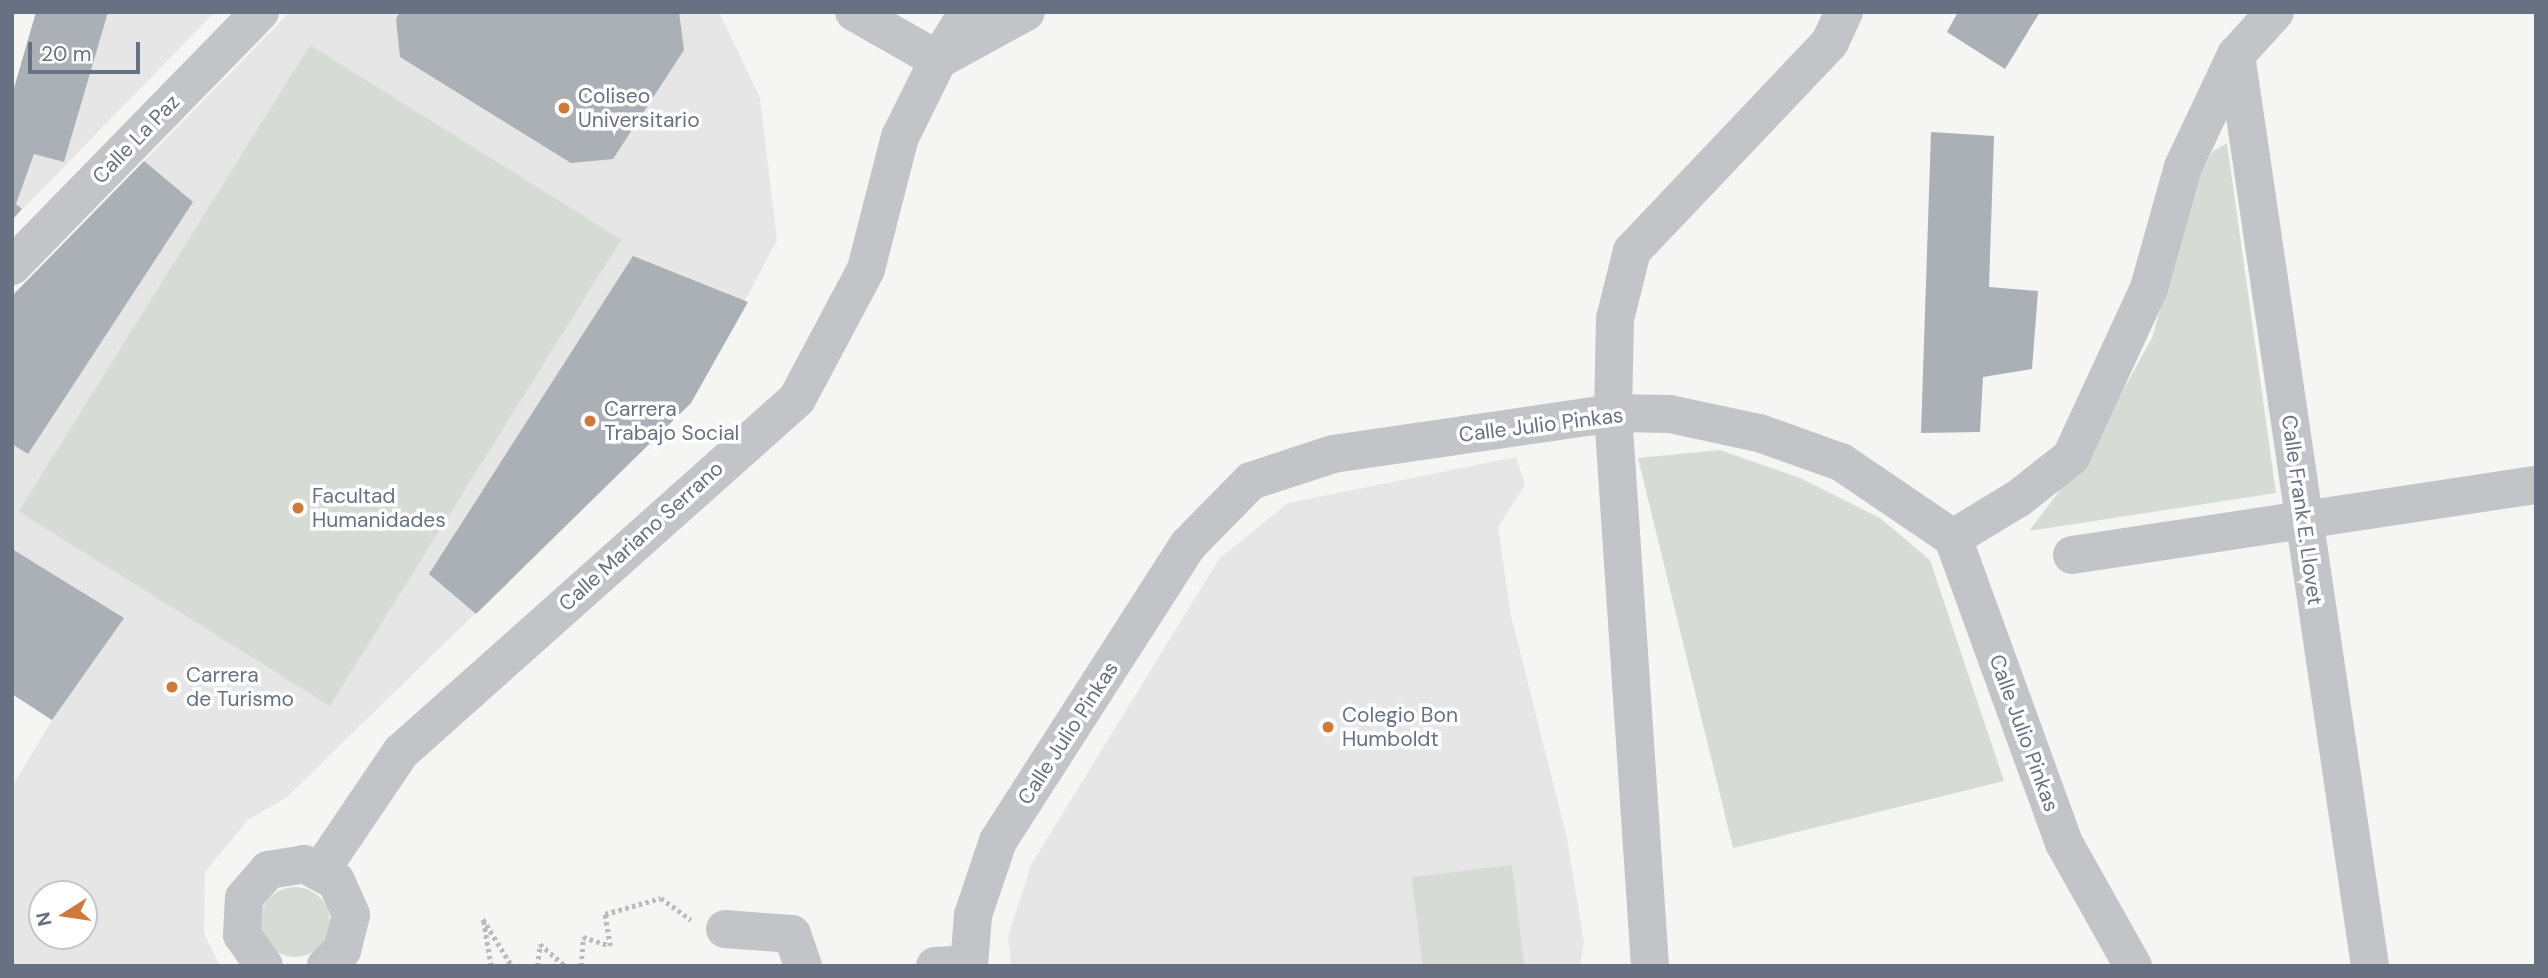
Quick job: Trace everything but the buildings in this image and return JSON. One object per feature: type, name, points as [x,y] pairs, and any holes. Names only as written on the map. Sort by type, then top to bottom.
[{"type":"street","name":"Calle La Paz","points":[[12,266],[260,12]]},
{"type":"street","points":[[855,12],[938,60],[1026,12]]},
{"type":"street","name":"Calle Mariano Serrano","points":[[321,870],[401,752],[797,399],[866,269],[900,137],[938,60],[968,12]]},
{"type":"street","points":[[1650,966],[1614,413],[1615,319],[1632,251],[1830,41],[1844,12]]},
{"type":"street","points":[[1953,538],[2018,498],[2071,457],[2149,288],[2183,167],[2236,55],[2275,12]]},
{"type":"street","name":"Calle Frank E. Llovet","points":[[2236,55],[2370,966]]},
{"type":"street","name":"Calle Julio Pinkas","points":[[957,965],[998,841],[1188,545],[1251,481],[1333,454],[1614,413],[1670,414],[1759,432],[1830,458],[1953,538],[2064,843],[2133,966]]},
{"type":"street","points":[[2072,555],[2536,485]]},
{"type":"street","points":[[264,966],[242,935],[244,898],[268,870],[304,864],[321,870],[336,881],[351,915],[342,950],[326,966]]},
{"type":"street","points":[[725,929],[792,933],[803,966]]},
{"type":"path","points":[[581,966],[583,937],[610,946],[605,914],[661,898],[686,919],[725,929]]},
{"type":"path","points":[[491,966],[483,919],[512,966]]},
{"type":"path","points":[[537,966],[540,944],[565,966]]},
{"type":"shaded area","points":[[36,12],[215,12],[12,220],[12,95]]},
{"type":"shaded area","name":"Facultad Humanidades","points":[[290,12],[719,12],[760,98],[777,240],[691,403],[287,797],[248,820],[205,872],[204,933],[220,966],[12,966],[12,787],[52,720],[12,694],[12,296]]},
{"type":"shaded area","points":[[310,45],[621,239],[330,706],[19,511]]},
{"type":"shaded area","points":[[2227,143],[2276,493],[2029,531],[2089,452],[2152,338],[2198,176],[2213,151]]},
{"type":"shaded area","points":[[1720,450],[1800,478],[1880,518],[1930,560],[2004,781],[1733,848],[1638,458]]},
{"type":"shaded area","name":"Colegio Bon Humboldt","points":[[1516,457],[1525,485],[1498,527],[1511,616],[1567,838],[1584,943],[1580,966],[1011,966],[1008,936],[1031,865],[1219,559],[1288,503]]},
{"type":"shaded area","points":[[1512,865],[1524,966],[1423,966],[1412,877]]},
{"type":"shaded area","points":[[295,887],[320,897],[330,922],[320,947],[295,957],[270,947],[260,922],[270,897]]},
{"type":"place","name":"Coliseo Universitario","points":[[564,108]]},
{"type":"place","name":"Carrera Trabajo Social","points":[[590,421]]},
{"type":"place","name":"Facultad Humanidades","points":[[298,508]]},
{"type":"place","name":"Carrera de Turismo","points":[[172,687]]},
{"type":"place","name":"Colegio Bon Humboldt","points":[[1328,727]]}]
